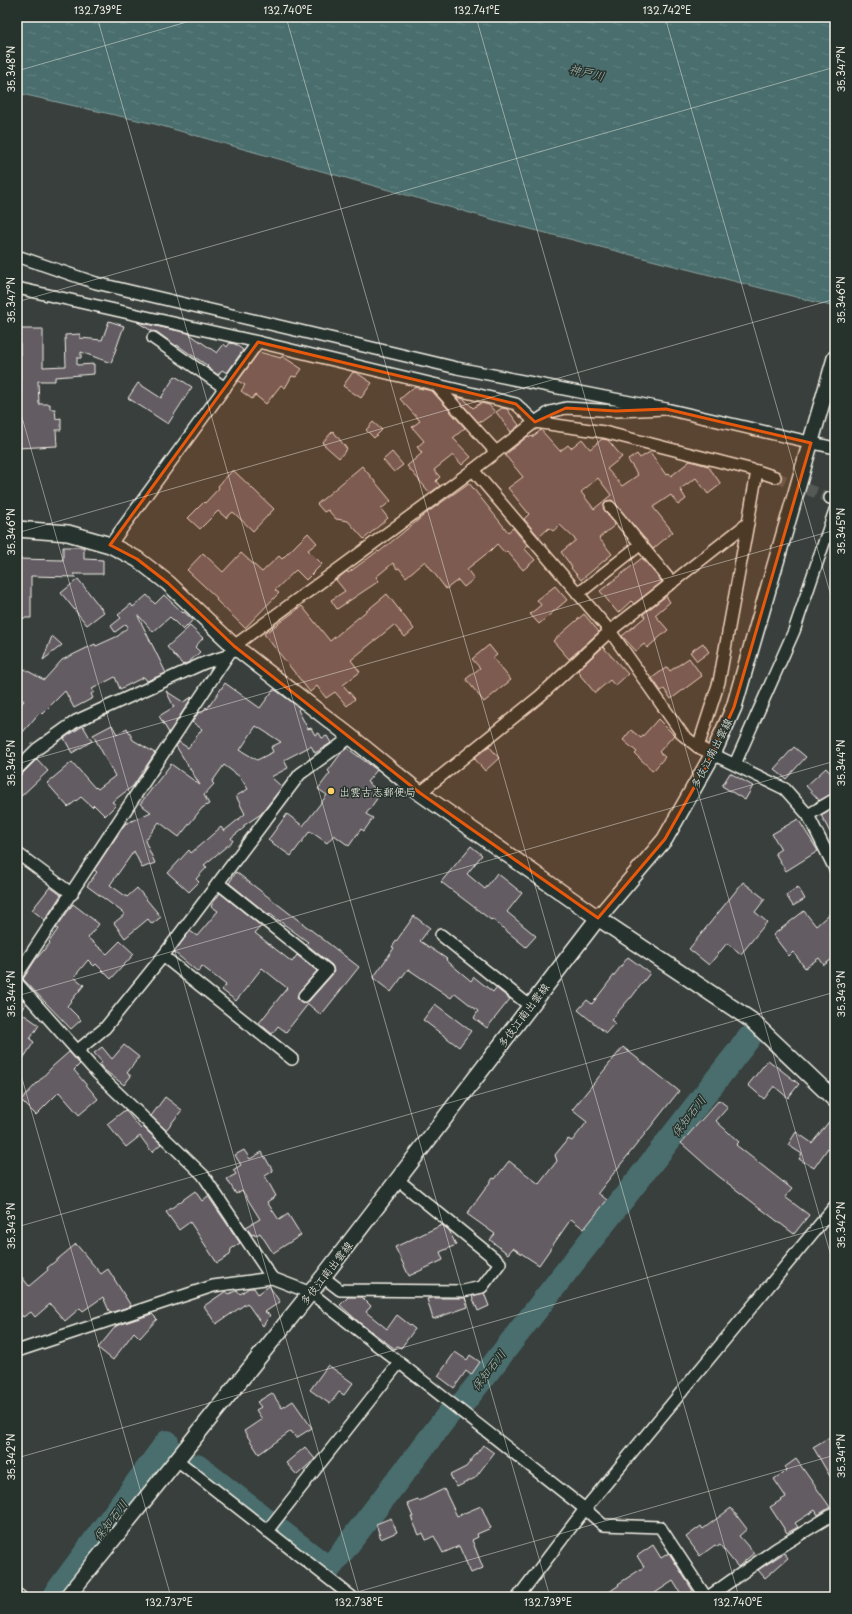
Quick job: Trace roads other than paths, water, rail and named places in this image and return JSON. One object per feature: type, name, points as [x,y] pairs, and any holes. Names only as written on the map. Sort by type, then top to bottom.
[{"type":"main road","name":"多伎江南出雲線","points":[[68,1597],[324,1278],[598,918],[665,839],[713,754],[734,707],[835,358]]},
{"type":"main road","points":[[17,529],[68,533],[110,545],[137,559],[168,583],[230,651],[351,737],[420,793],[598,918],[751,1020],[835,1100]]},
{"type":"street","points":[[17,256],[96,283],[134,292],[458,368],[666,409],[835,448]]},
{"type":"street","points":[[17,288],[258,342],[516,404],[535,422],[604,432],[757,471],[775,477]]},
{"type":"street","points":[[152,338],[225,388]]},
{"type":"street","points":[[110,545],[258,342]]},
{"type":"street","points":[[436,385],[496,452]]},
{"type":"street","points":[[17,769],[37,750],[76,721],[230,651],[550,412],[566,408],[616,411],[666,409]]},
{"type":"street","points":[[473,470],[610,632],[683,735],[698,747],[785,789],[808,815],[835,869]]},
{"type":"street","points":[[698,747],[719,682],[757,471]]},
{"type":"street","points":[[610,507],[672,583]]},
{"type":"street","points":[[735,764],[794,631],[835,510]]},
{"type":"street","points":[[420,793],[540,696],[610,632],[748,523]]},
{"type":"street","points":[[578,594],[641,544]]},
{"type":"street","points":[[17,975],[72,894],[230,651]]},
{"type":"street","points":[[78,1050],[105,1028],[163,956],[300,774],[351,737]]},
{"type":"street","points":[[808,815],[835,799]]},
{"type":"street","points":[[17,853],[72,894]]},
{"type":"street","points":[[218,883],[327,970],[304,996]]},
{"type":"street","points":[[441,935],[530,1006]]},
{"type":"street","points":[[163,956],[292,1059]]},
{"type":"street","points":[[17,984],[98,1074],[204,1175],[272,1278]]},
{"type":"street","points":[[324,1278],[340,1290],[463,1291],[482,1287],[500,1262],[398,1180]]},
{"type":"street","points":[[518,1597],[585,1509],[835,1206]]},
{"type":"street","points":[[17,1351],[213,1286],[272,1278],[311,1293],[585,1509],[603,1525],[660,1528],[707,1597],[776,1550],[835,1513]]},
{"type":"street","points":[[267,1531],[399,1363]]},
{"type":"street","points":[[177,1460],[352,1597]]},
{"type":"street","points":[[17,1594],[20,1597]]},
{"type":"water","name":"神戸川","points":[[17,17],[835,17],[835,307],[495,220],[155,124],[17,93]]},
{"type":"waterway","name":"保知石川","points":[[197,1466],[329,1569],[451,1411],[464,1402],[749,1038]]},
{"type":"waterway","name":"保知石川","points":[[53,1597],[167,1442]]},
{"type":"tunnel","points":[[775,477],[830,498]]},
{"type":"place","name":"出雲古志郵便局","points":[[331,791]]}]
